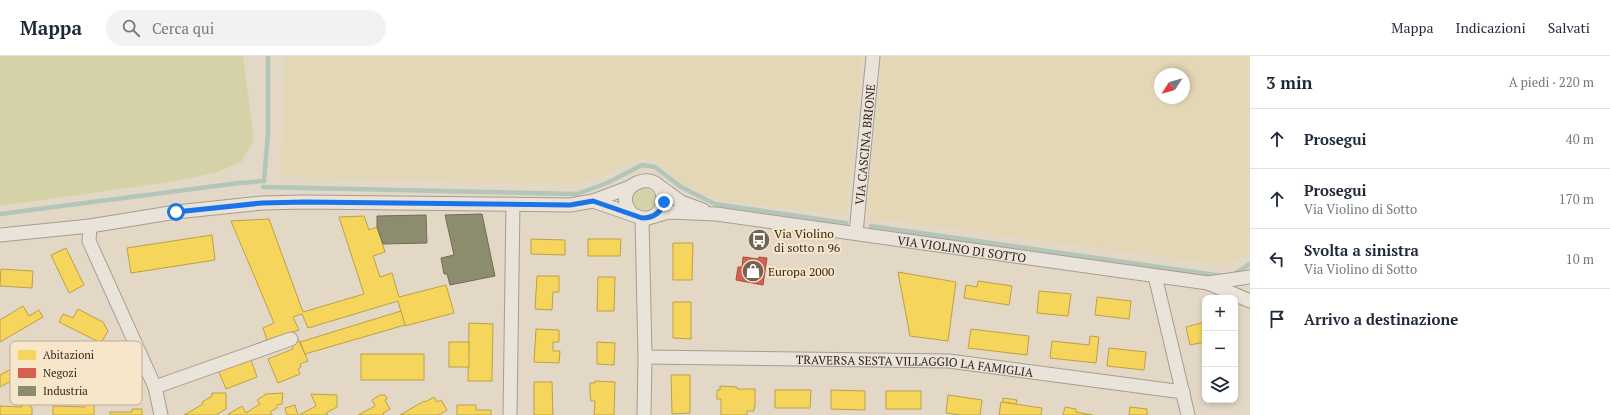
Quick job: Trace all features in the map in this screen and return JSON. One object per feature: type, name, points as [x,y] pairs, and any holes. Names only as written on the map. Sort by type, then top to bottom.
[{"type":"street","name":"VIA CASCINA BRIONE","points":[[856,233],[873,56]]},
{"type":"street","name":"VIA VIOLINO DI SOTTO","points":[[0,235],[90,226],[176,212],[262,203],[304,202],[570,205],[593,201],[630,187],[640,181],[646,180],[658,185],[681,202],[716,214]]},
{"type":"street","points":[[630,187],[626,198],[628,209],[643,216],[659,212],[664,202],[658,185]]},
{"type":"street","name":"VIA VIOLINO DI SOTTO","points":[[593,201],[643,216],[669,212],[716,214],[1208,283],[1250,277]]},
{"type":"street","points":[[510,415],[513,204]]},
{"type":"street","points":[[643,216],[645,357],[644,415]]},
{"type":"street","points":[[90,226],[89,241],[134,341]]},
{"type":"street","points":[[1155,276],[1188,415]]},
{"type":"street","name":"VIA VIOLINO DI SOTTO","points":[[1208,283],[1250,301]]},
{"type":"street","points":[[155,387],[291,338]]},
{"type":"street","name":"TRAVERSA SESTA VILLAGGIO LA FAMIGLIA","points":[[645,357],[949,361],[1183,392]]},
{"type":"street","points":[[142,358],[155,387],[161,415]]},
{"type":"shaded area","points":[[0,56],[243,56],[254,140],[241,162],[215,173],[170,182],[0,206]]},
{"type":"shaded area","points":[[285,56],[862,56],[846,216],[715,199],[683,185],[667,167],[657,161],[640,159],[602,176],[574,185],[281,177]]},
{"type":"shaded area","points":[[883,56],[1250,56],[1250,253],[1226,265],[867,217]]},
{"type":"shaded area","points":[[644,188],[652,191],[655,199],[652,207],[644,210],[636,207],[633,199],[636,191]]},
{"type":"building: Abitazioni","points":[[364,216],[369,230],[377,227],[385,252],[373,256],[380,277],[392,273],[399,297],[446,285],[454,313],[405,326],[398,301],[308,328],[302,314],[293,317],[299,330],[267,340],[263,328],[274,323],[231,221],[269,219],[303,312],[364,294],[339,217]]},
{"type":"building: Abitazioni","points":[[212,235],[215,260],[131,273],[127,248]]},
{"type":"building: Abitazioni","points":[[531,239],[565,240],[565,255],[531,254]]},
{"type":"building: Abitazioni","points":[[588,239],[621,239],[620,256],[588,256]]},
{"type":"building: Abitazioni","points":[[673,243],[693,243],[692,280],[673,280]]},
{"type":"building: Abitazioni","points":[[66,248],[84,285],[69,293],[51,255]]},
{"type":"building: Abitazioni","points":[[1,269],[33,271],[32,288],[0,286]]},
{"type":"building: Abitazioni","points":[[898,272],[956,282],[948,341],[910,336]]},
{"type":"building: Abitazioni","points":[[537,276],[559,276],[559,292],[553,292],[552,310],[535,309]]},
{"type":"building: Abitazioni","points":[[598,277],[615,277],[614,311],[597,311]]},
{"type":"building: Abitazioni","points":[[978,281],[1012,286],[1009,305],[964,298],[966,285],[977,287]]},
{"type":"building: Abitazioni","points":[[1039,291],[1071,294],[1068,316],[1037,313]]},
{"type":"building: Abitazioni","points":[[1097,297],[1131,301],[1129,319],[1095,315]]},
{"type":"building: Abitazioni","points":[[673,302],[691,302],[691,339],[673,338]]},
{"type":"building: Abitazioni","points":[[23,306],[29,316],[39,310],[43,317],[0,342],[0,320]]},
{"type":"building: Abitazioni","points":[[78,309],[103,322],[108,331],[102,341],[97,341],[59,322],[63,314],[73,318]]},
{"type":"building: Abitazioni","points":[[401,311],[405,325],[305,354],[300,342]]},
{"type":"building: Abitazioni","points":[[469,323],[493,324],[492,381],[468,381]]},
{"type":"building: Abitazioni","points":[[1202,323],[1202,343],[1190,345],[1186,327]]},
{"type":"building: Abitazioni","points":[[536,329],[559,330],[559,342],[553,342],[553,351],[560,351],[559,363],[534,362]]},
{"type":"building: Abitazioni","points":[[971,329],[1029,336],[1027,355],[968,348]]},
{"type":"building: Abitazioni","points":[[1090,336],[1099,337],[1096,363],[1050,358],[1052,341],[1089,345]]},
{"type":"building: Abitazioni","points":[[298,339],[308,361],[300,364],[301,367],[298,369],[300,374],[278,383],[268,359],[293,349],[291,342]]},
{"type":"building: Abitazioni","points":[[449,342],[469,342],[469,367],[449,367]]},
{"type":"building: Abitazioni","points":[[597,342],[615,343],[614,365],[597,364]]},
{"type":"building: Abitazioni","points":[[1109,348],[1146,352],[1144,370],[1107,366]]},
{"type":"building: Abitazioni","points":[[361,354],[424,354],[424,380],[361,380]]},
{"type":"building: Abitazioni","points":[[250,357],[257,377],[226,389],[218,370]]},
{"type":"building: Abitazioni","points":[[10,370],[10,384],[9,382],[0,387],[0,375]]},
{"type":"building: Abitazioni","points":[[671,375],[690,375],[690,413],[672,414]]},
{"type":"building: Abitazioni","points":[[595,381],[615,382],[614,415],[594,415],[595,401],[591,401],[590,383],[595,383]]},
{"type":"building: Abitazioni","points":[[534,382],[552,382],[553,415],[534,415]]},
{"type":"building: Abitazioni","points":[[720,386],[737,387],[737,389],[755,389],[754,411],[747,411],[747,415],[721,415],[721,399],[717,399],[717,390],[720,390]]},
{"type":"building: Abitazioni","points":[[775,390],[811,390],[810,408],[775,408]]},
{"type":"building: Abitazioni","points":[[831,390],[865,391],[865,410],[831,409]]},
{"type":"building: Abitazioni","points":[[886,391],[921,391],[921,409],[886,409]]},
{"type":"building: Abitazioni","points":[[212,393],[226,393],[226,409],[216,415],[184,415],[203,404],[202,402],[212,396]]},
{"type":"building: Abitazioni","points":[[283,393],[282,404],[277,405],[277,408],[270,412],[272,415],[227,415],[242,406],[246,413],[260,404],[257,400],[265,394]]},
{"type":"building: Abitazioni","points":[[311,394],[337,395],[337,407],[326,413],[328,415],[299,415],[316,406]]},
{"type":"building: Abitazioni","points":[[380,395],[385,395],[387,399],[385,400],[390,409],[383,413],[384,415],[358,415],[375,406],[372,400]]},
{"type":"building: Abitazioni","points":[[948,395],[982,400],[980,415],[946,413]]},
{"type":"building: Abitazioni","points":[[434,397],[437,402],[441,400],[447,410],[439,415],[400,415],[424,401],[425,402]]},
{"type":"building: Abitazioni","points":[[1003,398],[1017,400],[1016,404],[1003,402]]},
{"type":"building: Abitazioni","points":[[1001,402],[1042,408],[1041,415],[999,415]]},
{"type":"building: Abitazioni","points":[[22,405],[30,405],[30,407],[32,407],[32,415],[0,415],[0,406],[22,407]]},
{"type":"building: Abitazioni","points":[[85,405],[94,405],[94,415],[53,415],[53,406],[85,407]]},
{"type":"building: Abitazioni","points":[[295,405],[298,415],[287,415],[285,408]]},
{"type":"building: Abitazioni","points":[[457,405],[476,405],[476,410],[491,410],[491,415],[457,415]]},
{"type":"building: Abitazioni","points":[[1065,407],[1076,409],[1076,412],[1093,415],[1063,415]]},
{"type":"building: Abitazioni","points":[[1130,407],[1147,409],[1147,415],[1129,415]]},
{"type":"building: Abitazioni","points":[[132,409],[142,409],[142,415],[110,415],[110,412],[132,412]]},
{"type":"building: Negozi","points":[[743,257],[758,259],[759,257],[767,258],[763,285],[736,280],[738,267],[742,267]]},
{"type":"building: Industria","points":[[482,214],[495,276],[450,285],[447,274],[444,274],[441,258],[454,255],[445,215]]},
{"type":"building: Industria","points":[[426,215],[427,243],[383,244],[377,227],[377,216]]},
{"type":"waterway","points":[[0,214],[264,181],[268,134],[268,56]]},
{"type":"waterway","points":[[263,187],[577,194],[607,183],[642,165],[655,167],[681,187],[715,204],[846,223]]},
{"type":"waterway","points":[[871,226],[1223,276]]},
{"type":"waterway","points":[[1234,274],[1250,264]]},
{"type":"place","name":"Via Violino di sotto n 96","points":[[759,240]]},
{"type":"place","name":"Europa 2000","points":[[753,271]]},
{"type":"route","points":[[176,212],[262,203],[304,202],[570,205],[593,201],[637,217],[648,218],[659,212],[664,202]]}]
